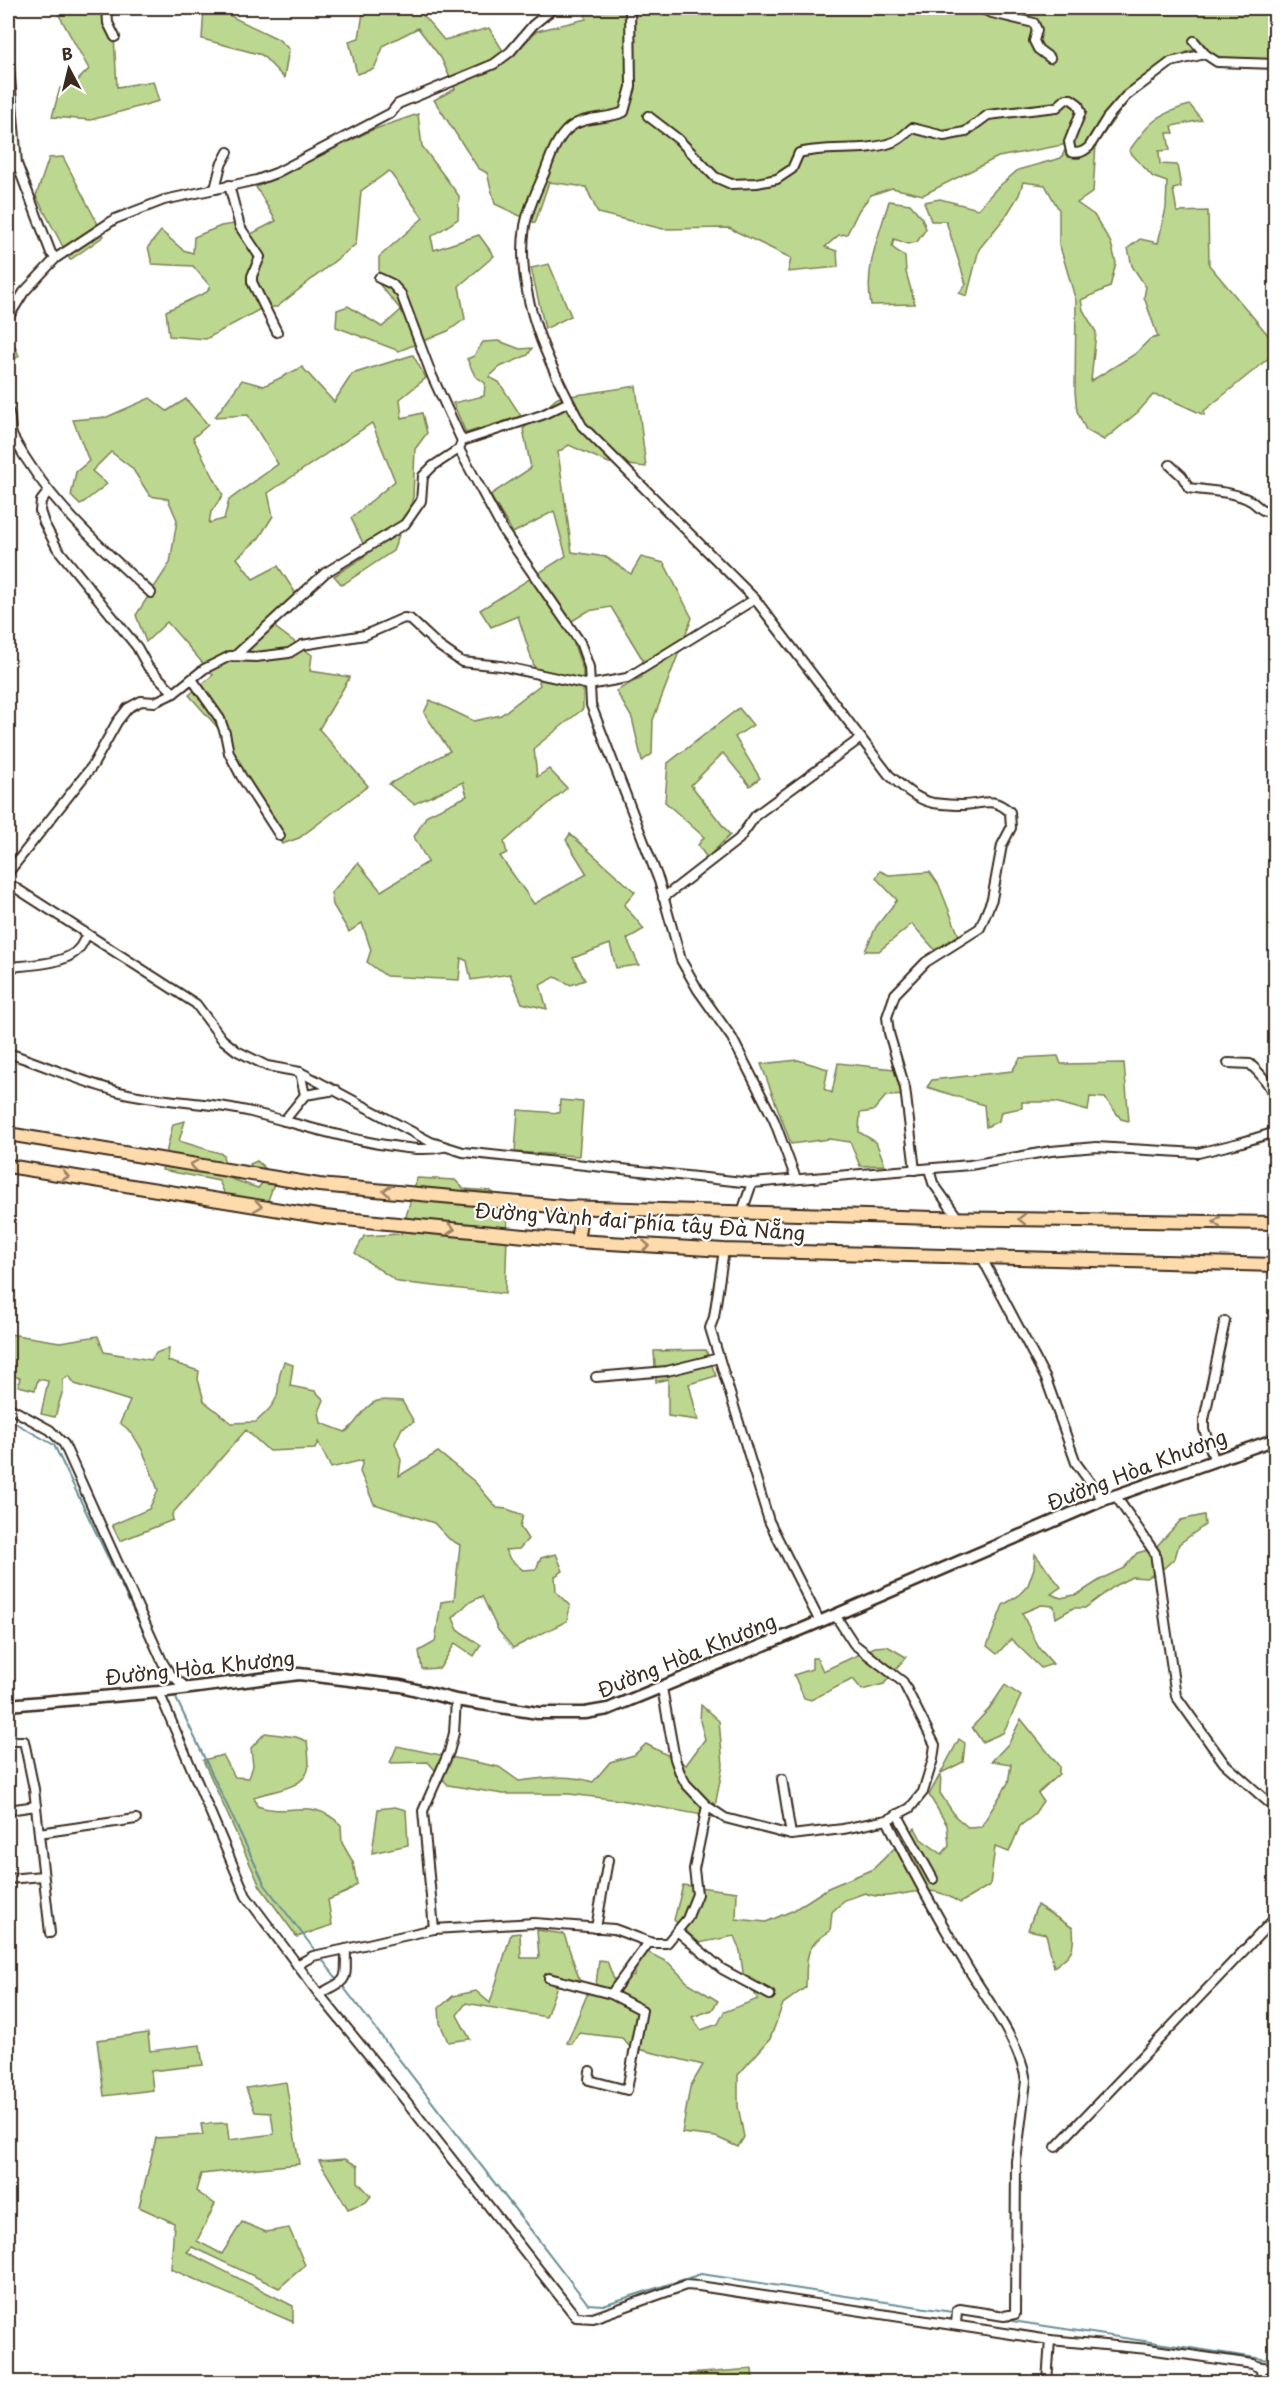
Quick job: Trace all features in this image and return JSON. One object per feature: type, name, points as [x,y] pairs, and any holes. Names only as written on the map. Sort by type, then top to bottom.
[{"type":"main road","name":"Đường Vành đai phía tây Đà Nẵng","points":[[8,1134],[319,1185],[582,1208],[958,1218],[1275,1223]]},
{"type":"main road","name":"Đường Vành đai phía tây Đà Nẵng","points":[[8,1166],[324,1217],[577,1242],[724,1250],[1275,1265]]},
{"type":"main road","points":[[577,1242],[582,1208]]},
{"type":"street","points":[[8,8],[11,149],[51,253],[56,258]]},
{"type":"street","points":[[107,8],[108,23],[115,37]]},
{"type":"street","points":[[8,318],[24,292],[56,258],[115,219],[164,200],[276,173],[391,113],[398,104],[494,64],[510,52],[533,25],[554,8]]},
{"type":"street","points":[[630,8],[631,87],[624,112],[612,117],[593,118],[575,124],[559,138],[525,224],[523,259],[532,314],[569,402],[582,426],[755,599],[889,775],[909,793],[931,802],[963,805],[986,801],[1001,804],[1011,812],[1011,828],[1002,845],[992,899],[980,928],[926,962],[895,994],[887,1017],[889,1033],[905,1088],[915,1170]]},
{"type":"street","points":[[980,8],[1034,24],[1036,30],[1034,41],[1038,48],[1050,58]]},
{"type":"street","points":[[1194,41],[1205,54],[1217,62],[1275,64]]},
{"type":"street","points":[[648,116],[678,139],[715,177],[731,184],[757,183],[777,179],[792,169],[799,153],[816,148],[883,145],[896,142],[912,128],[944,136],[965,132],[988,115],[1057,107],[1066,99],[1071,99],[1078,104],[1081,112],[1069,142],[1071,152],[1076,153],[1089,147],[1118,103],[1145,81],[1171,62],[1205,54]]},
{"type":"street","points":[[215,189],[221,165],[228,152]]},
{"type":"street","points":[[229,185],[240,226],[260,257],[252,276],[252,282],[277,332]]},
{"type":"street","points":[[379,278],[392,284],[401,294],[460,445],[504,532],[580,642],[589,667],[591,705],[659,881],[681,960],[698,990],[732,1038],[774,1120],[796,1179]]},
{"type":"street","points":[[235,656],[325,573],[405,524],[420,501],[423,476],[460,445],[569,402]]},
{"type":"street","points":[[8,411],[14,438],[48,492],[96,543],[151,593]]},
{"type":"street","points":[[1170,465],[1182,476],[1189,488],[1236,496],[1251,501],[1261,510],[1270,512],[1275,509]]},
{"type":"street","points":[[48,492],[41,501],[40,511],[57,548],[131,639],[148,667],[174,693]]},
{"type":"street","points":[[8,873],[93,765],[117,722],[128,708],[141,701],[155,702],[174,693],[204,669],[230,656],[256,657],[289,653],[302,645],[365,635],[404,618],[410,619],[439,646],[462,662],[501,666],[589,685],[627,678],[755,599]]},
{"type":"street","points":[[192,679],[220,719],[228,753],[280,836]]},
{"type":"street","points":[[663,898],[739,838],[756,815],[861,738]]},
{"type":"street","points":[[8,883],[196,1004],[222,1039],[237,1051],[267,1066],[300,1072],[431,1142],[463,1152],[752,1183],[970,1165],[1051,1151],[1096,1148],[1198,1153],[1274,1132],[1275,1103],[1272,1090],[1250,1064],[1228,1063]]},
{"type":"street","points":[[8,967],[42,965],[62,958],[80,949],[87,934]]},
{"type":"street","points":[[8,1053],[120,1092],[169,1102],[211,1104],[284,1120],[335,1136],[388,1145],[426,1151],[445,1146]]},
{"type":"street","points":[[300,1072],[305,1095]]},
{"type":"street","points":[[284,1120],[305,1095],[336,1090]]},
{"type":"street","points":[[929,1168],[933,1183],[958,1218]]},
{"type":"street","points":[[742,1212],[752,1183]]},
{"type":"street","points":[[724,1250],[714,1317],[710,1328],[770,1521],[820,1622]]},
{"type":"street","points":[[981,1256],[1046,1379],[1076,1463],[1102,1500]]},
{"type":"street","points":[[1214,1459],[1204,1429],[1204,1420],[1225,1322]]},
{"type":"street","points":[[596,1377],[667,1371],[719,1358]]},
{"type":"street","points":[[8,1407],[50,1430],[64,1444],[164,1663],[170,1674],[188,1688]]},
{"type":"street","name":"Đường Hòa Khương","points":[[8,1705],[159,1692],[299,1674],[401,1686],[456,1700],[538,1713],[585,1713],[608,1709],[820,1622],[1102,1500],[1275,1438]]},
{"type":"street","points":[[1115,1496],[1155,1553],[1176,1696],[1224,1763],[1275,1809]]},
{"type":"street","points":[[662,1688],[675,1760],[680,1773],[686,1784],[707,1806],[725,1818],[791,1835],[843,1829],[887,1820],[910,1808],[923,1792],[935,1745],[903,1682],[854,1644],[835,1615]]},
{"type":"street","points":[[159,1692],[246,1896],[319,1994],[576,2317],[593,2318],[692,2285],[956,2318],[1050,2340],[1148,2349],[1275,2369]]},
{"type":"street","points":[[434,1929],[423,1811],[449,1752],[454,1733],[456,1700]]},
{"type":"street","points":[[8,1741],[24,1741],[36,1806],[50,1933]]},
{"type":"street","points":[[782,1779],[791,1835]]},
{"type":"street","points":[[8,1810],[36,1806]]},
{"type":"street","points":[[297,1965],[313,1956],[434,1929],[534,1923],[614,1929],[649,1942],[667,1943],[687,1919],[696,1894],[694,1869],[707,1806]]},
{"type":"street","points":[[897,1814],[933,1879]]},
{"type":"street","points":[[39,1833],[136,1819]]},
{"type":"street","points":[[887,1820],[904,1856],[1010,2039],[1026,2081],[1016,2162],[1014,2314],[956,2318]]},
{"type":"street","points":[[596,1928],[608,1860]]},
{"type":"street","points":[[8,1879],[44,1876]]},
{"type":"street","points":[[1056,2147],[1275,1917]]},
{"type":"street","points":[[677,1931],[722,1969],[770,1995]]},
{"type":"street","points":[[611,1994],[649,1942]]},
{"type":"street","points":[[319,1994],[343,1981],[348,1971],[346,1949]]},
{"type":"street","points":[[549,1978],[611,1994],[642,2010],[627,2090],[589,2080],[590,2071]]},
{"type":"street","points":[[1047,2382],[1050,2340]]},
{"type":"street","points":[[1256,2366],[1261,2369],[1262,2382]]},
{"type":"green space","points":[[55,8],[105,8],[114,36],[117,87],[153,81],[159,101],[91,120],[52,117],[60,88],[76,82],[89,69]]},
{"type":"green space","points":[[204,8],[225,8],[220,11],[278,39],[289,49],[284,78],[262,55],[202,39]]},
{"type":"green space","points":[[373,8],[419,8],[444,40],[489,28],[508,59],[537,31],[586,19],[584,8],[1275,8],[1275,60],[1221,57],[1195,50],[1188,51],[1129,99],[1096,144],[1093,192],[1077,203],[1094,215],[1111,243],[1116,263],[1110,287],[1081,300],[1083,310],[1096,332],[1091,381],[1135,354],[1150,339],[1158,337],[1144,297],[1146,287],[1132,266],[1128,248],[1140,239],[1158,243],[1166,208],[1167,182],[1153,177],[1129,151],[1154,121],[1169,112],[1190,105],[1202,120],[1172,126],[1174,133],[1167,133],[1170,150],[1159,151],[1160,164],[1177,165],[1181,187],[1173,189],[1177,212],[1208,211],[1209,265],[1275,343],[1275,353],[1204,411],[1204,415],[1167,398],[1153,395],[1138,412],[1104,440],[1086,430],[1077,411],[1075,392],[1076,301],[1059,243],[1059,210],[1045,185],[1023,182],[1019,195],[1006,216],[979,249],[967,296],[959,293],[966,284],[946,221],[931,221],[924,202],[940,199],[978,209],[1018,170],[1061,158],[1068,144],[998,157],[923,195],[892,188],[871,195],[859,210],[847,234],[839,235],[825,247],[837,251],[838,267],[788,272],[791,258],[729,228],[663,229],[598,213],[586,187],[549,182],[535,223],[495,204],[487,173],[478,168],[434,100],[455,89],[441,58],[418,28],[384,45],[374,69],[357,74],[349,41],[359,38],[363,13]]},
{"type":"green space","points":[[418,114],[422,146],[459,196],[458,219],[431,237],[434,250],[479,235],[494,256],[459,286],[465,319],[448,331],[399,351],[336,327],[337,310],[348,306],[382,327],[401,310],[379,284],[379,257],[423,218],[389,171],[361,191],[356,244],[277,307],[264,307],[206,339],[169,336],[166,311],[207,292],[210,286],[193,266],[152,264],[148,247],[161,231],[183,250],[193,253],[194,237],[221,226],[240,223],[249,235],[276,221],[256,187],[372,130]]},
{"type":"green space","points":[[63,157],[104,236],[70,260],[36,196],[49,158]]},
{"type":"green space","points":[[889,201],[910,204],[922,218],[926,229],[917,242],[908,244],[894,239],[892,247],[905,257],[906,272],[915,304],[871,305],[869,278],[871,265]]},
{"type":"green space","points":[[549,264],[571,316],[545,329],[531,268]]},
{"type":"green space","points":[[8,330],[19,356],[8,364]]},
{"type":"green space","points":[[499,341],[520,349],[532,348],[528,355],[500,367],[489,377],[499,382],[521,416],[466,433],[453,403],[484,396],[485,383],[475,376],[467,359],[474,356],[483,342]]},
{"type":"green space","points":[[413,355],[426,378],[400,399],[402,418],[422,413],[427,433],[415,449],[413,498],[393,551],[342,585],[334,576],[368,554],[351,518],[395,481],[372,423],[268,493],[273,516],[259,538],[237,558],[253,579],[278,566],[300,600],[275,623],[276,628],[312,655],[310,671],[350,677],[319,729],[368,786],[299,838],[282,844],[229,764],[219,729],[189,695],[213,675],[167,622],[146,642],[136,615],[170,563],[177,520],[168,499],[150,496],[132,468],[111,452],[92,471],[107,484],[80,505],[71,496],[76,472],[89,461],[73,420],[107,417],[150,398],[167,411],[186,399],[208,425],[193,438],[223,495],[211,512],[209,523],[224,519],[229,500],[278,464],[248,415],[215,417],[242,380],[264,386],[302,367],[334,402],[352,374]]},
{"type":"green space","points":[[636,386],[646,467],[609,463],[569,445],[558,452],[572,552],[606,557],[631,574],[641,557],[664,563],[692,618],[653,720],[652,754],[642,761],[632,718],[616,691],[642,677],[643,660],[611,607],[588,611],[567,624],[583,670],[583,709],[534,748],[537,777],[549,769],[567,788],[504,842],[507,853],[500,856],[534,904],[587,874],[566,840],[570,834],[635,892],[624,905],[644,929],[627,939],[639,965],[616,968],[610,944],[573,958],[585,980],[571,985],[555,977],[540,985],[547,1009],[522,1003],[510,974],[471,980],[467,961],[461,958],[459,980],[386,976],[367,962],[371,950],[362,923],[349,932],[333,905],[331,893],[358,863],[381,891],[428,862],[414,837],[427,815],[467,796],[463,782],[414,804],[389,784],[450,751],[424,713],[430,700],[474,721],[501,715],[540,685],[518,616],[491,627],[480,610],[566,556],[554,511],[513,533],[490,495],[531,468],[523,429],[557,398]]},
{"type":"green space","points":[[739,708],[753,725],[735,737],[760,778],[750,786],[723,753],[691,785],[730,835],[707,858],[698,845],[704,837],[665,802],[668,763]]},
{"type":"green space","points":[[880,871],[889,875],[930,872],[939,885],[959,936],[936,951],[912,924],[879,951],[865,951],[876,927],[897,900],[876,878]]},
{"type":"green space","points":[[1058,1056],[1061,1064],[1124,1063],[1129,1121],[1121,1119],[1105,1098],[1090,1097],[1088,1111],[1055,1102],[1022,1102],[1022,1108],[1001,1112],[999,1121],[986,1127],[984,1105],[927,1087],[932,1080],[1012,1071],[1020,1058]]},
{"type":"green space","points":[[798,1060],[828,1069],[824,1089],[832,1093],[838,1063],[904,1070],[911,1095],[886,1096],[873,1111],[860,1113],[859,1132],[876,1142],[885,1165],[860,1166],[850,1142],[829,1139],[791,1144],[761,1064]]},
{"type":"green space","points":[[560,1100],[583,1102],[579,1156],[515,1152],[518,1110],[559,1113]]},
{"type":"green space","points":[[185,1121],[179,1141],[223,1154],[226,1177],[258,1188],[263,1182],[250,1164],[257,1161],[276,1178],[265,1209],[230,1205],[219,1181],[162,1170],[173,1124]]},
{"type":"green space","points":[[417,1178],[455,1180],[464,1189],[491,1191],[508,1208],[505,1294],[398,1282],[355,1253],[364,1236],[401,1234]]},
{"type":"green space","points":[[9,1334],[60,1342],[98,1336],[104,1352],[151,1360],[156,1353],[169,1348],[168,1361],[199,1371],[198,1379],[204,1401],[231,1423],[256,1422],[270,1408],[277,1396],[284,1362],[293,1365],[290,1386],[315,1391],[324,1400],[319,1412],[321,1423],[345,1432],[372,1403],[383,1400],[402,1401],[414,1422],[402,1428],[395,1443],[401,1460],[399,1476],[438,1452],[475,1482],[497,1508],[523,1515],[520,1527],[528,1539],[519,1549],[505,1550],[510,1559],[523,1570],[536,1569],[541,1558],[556,1554],[563,1571],[555,1576],[556,1592],[570,1606],[567,1621],[513,1648],[498,1630],[482,1596],[468,1603],[453,1618],[458,1630],[481,1645],[474,1656],[455,1643],[440,1668],[422,1669],[419,1651],[435,1642],[441,1602],[454,1600],[460,1545],[449,1539],[434,1523],[374,1504],[360,1472],[363,1460],[331,1468],[318,1442],[315,1449],[269,1451],[246,1430],[172,1514],[173,1520],[120,1541],[112,1525],[149,1509],[158,1490],[139,1444],[120,1423],[130,1401],[75,1384],[69,1376],[63,1380],[63,1390],[55,1417],[41,1414],[48,1381],[38,1379],[35,1390],[18,1386],[20,1378],[13,1376],[10,1391],[8,1390]]},
{"type":"green space","points":[[706,1350],[716,1376],[689,1384],[698,1420],[668,1416],[668,1379],[656,1382],[654,1351]]},
{"type":"green space","points":[[1204,1515],[1205,1525],[1179,1544],[1175,1558],[1147,1578],[1132,1577],[1116,1585],[1085,1608],[1073,1608],[1056,1618],[1054,1606],[1041,1605],[1022,1613],[1039,1648],[1053,1664],[1041,1668],[1011,1639],[997,1654],[987,1646],[1003,1605],[1018,1596],[1028,1585],[1034,1568],[1035,1554],[1061,1587],[1051,1594],[1061,1598],[1078,1594],[1124,1568],[1137,1553],[1155,1548],[1181,1520]]},
{"type":"green space","points":[[887,1646],[906,1657],[884,1684],[862,1690],[853,1679],[811,1700],[804,1698],[794,1675],[812,1669],[812,1658],[817,1658],[823,1671],[875,1647]]},
{"type":"green space","points":[[1005,1685],[1021,1696],[1003,1733],[982,1742],[972,1727],[989,1709]]},
{"type":"green space","points":[[701,1705],[719,1721],[723,1765],[713,1817],[620,1800],[569,1794],[503,1794],[448,1785],[428,1762],[390,1763],[397,1746],[499,1767],[519,1781],[566,1777],[593,1782],[610,1762],[634,1755],[646,1744],[686,1765],[705,1739],[700,1721]]},
{"type":"green space","points":[[1021,1719],[1059,1766],[1059,1774],[1038,1793],[1043,1801],[1033,1816],[1020,1826],[1009,1852],[995,1847],[990,1885],[960,1903],[933,1891],[888,1896],[865,1893],[845,1900],[832,1912],[830,1931],[815,1942],[808,1954],[806,1987],[783,2004],[770,2039],[738,2075],[738,2106],[744,2137],[738,2147],[716,2137],[682,2133],[690,2087],[703,2065],[630,2047],[622,2038],[579,2033],[572,2044],[567,2043],[589,1990],[596,1984],[599,1960],[607,1961],[615,1982],[634,1976],[640,1948],[669,1963],[687,1982],[718,2001],[712,2010],[692,2017],[701,2030],[718,2024],[724,2012],[758,1999],[744,1979],[740,1951],[734,1936],[699,1943],[674,1920],[683,1885],[737,1892],[736,1919],[766,1922],[794,1910],[828,1888],[873,1869],[915,1828],[921,1839],[942,1854],[949,1846],[947,1825],[929,1795],[959,1739],[965,1743],[963,1762],[941,1773],[940,1793],[956,1817],[969,1828],[981,1827],[1008,1783],[1011,1764],[992,1761],[1009,1743]]},
{"type":"green space","points":[[265,1733],[296,1737],[307,1741],[309,1765],[302,1780],[287,1788],[254,1797],[257,1806],[280,1810],[310,1809],[330,1816],[341,1825],[342,1843],[353,1862],[357,1884],[347,1892],[328,1900],[332,1925],[297,1937],[260,1886],[203,1760],[223,1755],[235,1777],[249,1778],[253,1766],[251,1748]]},
{"type":"green space","points":[[395,1807],[406,1810],[408,1845],[372,1853],[378,1809]]},
{"type":"green space","points":[[1037,1905],[1073,1928],[1073,1947],[1065,1959],[1054,1967],[1046,1934],[1028,1930]]},
{"type":"green space","points":[[537,1930],[564,1934],[580,1981],[560,1977],[546,2017],[466,2003],[457,2015],[470,2039],[448,2042],[440,2023],[439,2008],[453,1996],[476,1991],[490,2003],[511,1934],[520,1933],[521,1958],[539,1958]]},
{"type":"green space","points":[[148,2033],[150,2051],[200,2045],[203,2065],[151,2071],[153,2090],[104,2096],[97,2040]]},
{"type":"green space","points":[[286,2082],[299,2164],[201,2174],[196,2191],[215,2204],[197,2241],[222,2254],[242,2222],[266,2232],[289,2228],[305,2265],[279,2288],[192,2247],[187,2252],[293,2306],[293,2322],[171,2269],[174,2223],[139,2207],[156,2138],[203,2135],[201,2124],[227,2123],[229,2140],[274,2134],[271,2113],[255,2112],[246,2088]]},
{"type":"green space","points":[[345,2159],[358,2166],[358,2182],[371,2196],[366,2202],[348,2209],[319,2161]]},
{"type":"green space","points":[[752,2369],[753,2382],[688,2382],[689,2374]]},
{"type":"waterway","points":[[8,1419],[54,1445],[170,1687]]},
{"type":"waterway","points":[[174,1694],[265,1885],[317,1953]]},
{"type":"waterway","points":[[321,1958],[588,2304],[603,2305],[701,2274],[1276,2361]]}]
